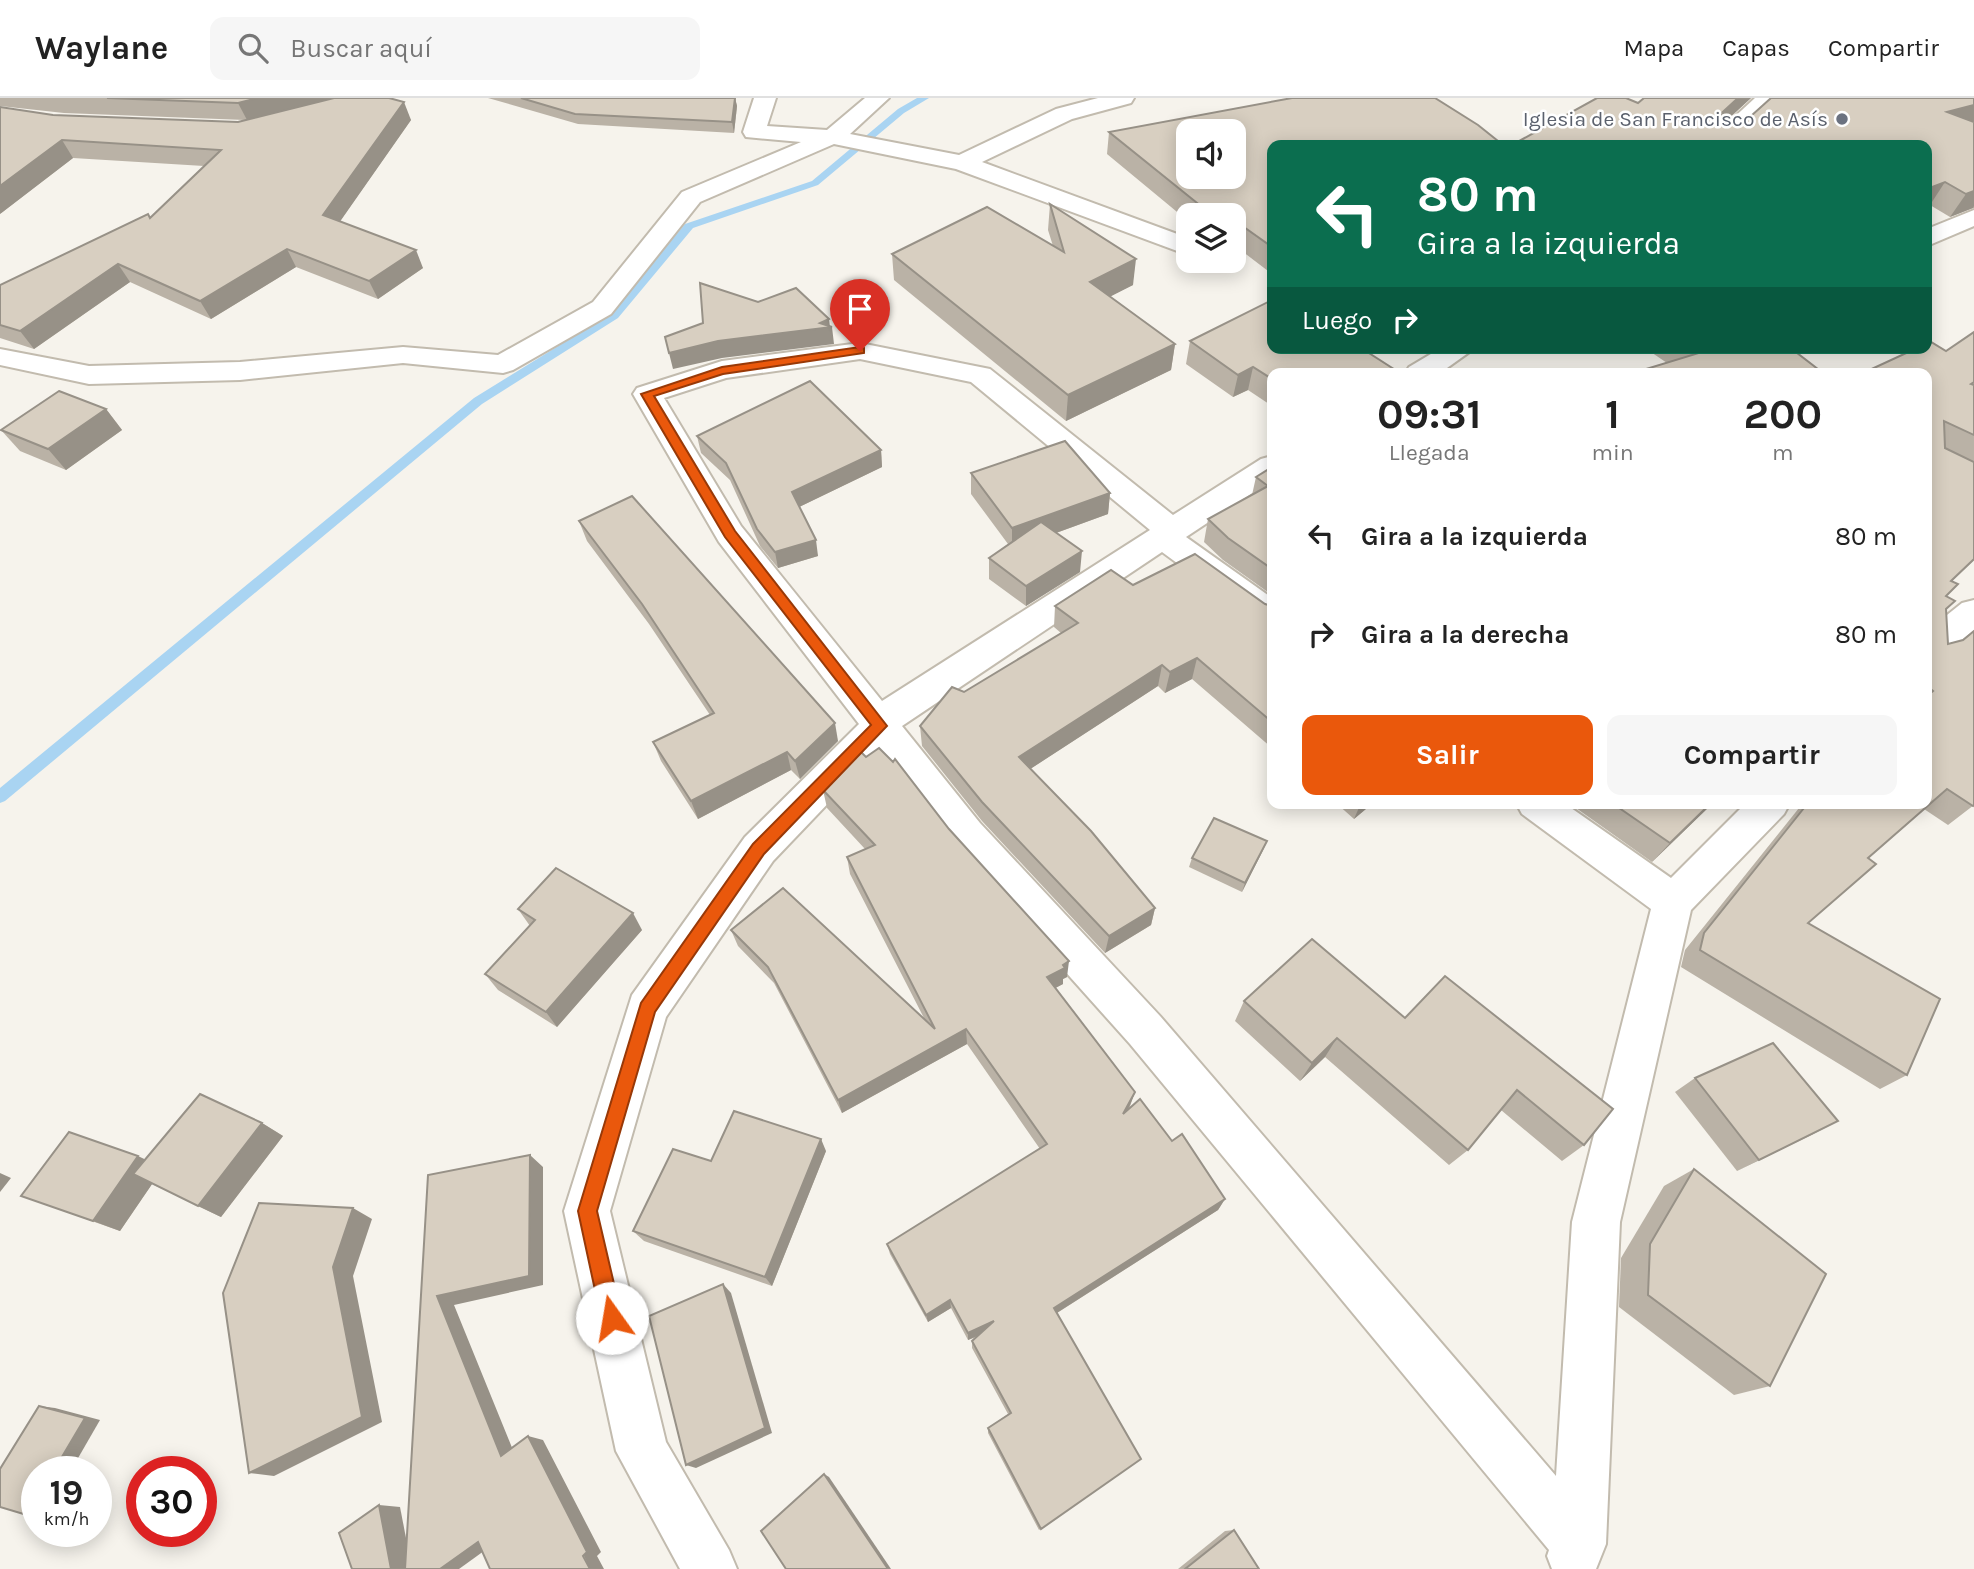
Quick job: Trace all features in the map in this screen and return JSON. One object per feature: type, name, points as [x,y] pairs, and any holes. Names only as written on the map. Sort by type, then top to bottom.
[{"type":"street","points":[[765,98],[754,132],[832,137],[962,163],[1176,243]]},
{"type":"street","points":[[0,357],[89,374],[240,371],[403,355],[503,364],[602,308],[691,197],[832,137],[878,98]]},
{"type":"street","points":[[962,163],[1064,114],[1123,98]]},
{"type":"street","points":[[1721,140],[1768,98]]},
{"type":"street","points":[[1932,236],[1974,217]]},
{"type":"street","points":[[1267,611],[1167,533],[980,376],[860,351],[722,370],[647,394],[730,534],[966,834],[1145,1030],[1574,1557]]},
{"type":"street","points":[[1427,368],[1451,354]]},
{"type":"street","points":[[710,1569],[642,1451],[587,1211],[647,1009],[758,849],[896,710],[1267,469]]},
{"type":"street","points":[[1932,646],[1974,612]]},
{"type":"street","points":[[1543,809],[1673,902]]},
{"type":"street","points":[[1574,1557],[1596,1222],[1673,902],[1765,809]]},
{"type":"building","points":[[107,98],[258,98],[238,103]]},
{"type":"building","points":[[334,98],[389,98],[404,102],[323,215],[416,250],[369,281],[287,249],[200,301],[118,264],[20,331],[0,325],[0,285],[148,214],[150,218],[221,150],[62,140],[0,186],[0,107],[53,115],[238,122]]},
{"type":"building","points":[[521,98],[735,98],[732,122],[575,114]]},
{"type":"building","points":[[1292,98],[1435,98],[1497,140],[1267,140],[1267,243],[1246,229],[1246,203],[1197,203],[1180,189],[1246,189],[1246,119],[1179,119]]},
{"type":"building","points":[[1597,98],[1626,98],[1638,103],[1644,98],[1738,98],[1713,121],[1713,125],[1741,125],[1771,98],[1974,98],[1974,105],[1947,112],[1974,122],[1974,191],[1966,194],[1945,182],[1932,187],[1932,140],[1521,140]]},
{"type":"building","points":[[1176,120],[1176,186],[1109,132]]},
{"type":"building","points":[[1050,204],[1136,259],[1090,282],[1175,344],[1068,395],[892,254],[987,207],[1064,252]]},
{"type":"building","points":[[700,283],[758,302],[796,288],[829,319],[820,323],[832,327],[718,341],[669,353],[665,337],[703,323]]},
{"type":"building","points":[[1267,302],[1267,354],[1370,354],[1392,368],[1267,368],[1267,376],[1253,367],[1238,375],[1190,341]]},
{"type":"building","points":[[1974,332],[1974,382],[1971,384],[1974,385],[1974,435],[1944,421],[1945,448],[1974,462],[1974,559],[1951,581],[1958,584],[1946,596],[1955,601],[1946,609],[1948,644],[1963,640],[1974,631],[1973,806],[1947,789],[1932,802],[1932,368],[1874,368],[1904,354],[1932,354],[1932,343],[1946,351]]},
{"type":"building","points":[[1696,354],[1798,354],[1816,368],[1650,368]]},
{"type":"building","points":[[810,381],[881,450],[792,492],[816,540],[775,552],[757,529],[726,463],[697,436]]},
{"type":"building","points":[[59,391],[106,409],[48,449],[1,430]]},
{"type":"building","points":[[1065,441],[1110,493],[1012,528],[971,473]]},
{"type":"building","points":[[1267,470],[1267,485],[1256,477]]},
{"type":"building","points":[[1267,487],[1267,565],[1228,538],[1208,519]]},
{"type":"building","points":[[632,496],[835,723],[795,761],[787,752],[691,801],[653,742],[714,713],[642,604],[579,521]]},
{"type":"building","points":[[1041,522],[1082,551],[1026,586],[989,558]]},
{"type":"building","points":[[1195,554],[1267,605],[1267,718],[1197,658],[1170,672],[1162,665],[1019,757],[1091,831],[1155,908],[1109,936],[982,802],[920,726],[952,687],[964,692],[1078,623],[1055,606],[1111,570],[1133,585]]},
{"type":"building","points":[[879,748],[893,762],[895,759],[949,829],[1069,961],[1063,965],[1065,968],[1047,977],[1135,1092],[1123,1114],[1140,1099],[1172,1141],[1182,1134],[1225,1199],[1054,1308],[1141,1459],[1041,1529],[988,1428],[1011,1413],[972,1341],[994,1321],[968,1333],[950,1300],[926,1315],[887,1244],[1047,1144],[966,1029],[838,1100],[768,967],[731,930],[783,888],[935,1029],[847,857],[875,845],[823,790],[860,751],[866,757]]},
{"type":"building","points":[[1621,809],[1705,809],[1670,843]]},
{"type":"building","points":[[1803,809],[1924,809],[1868,858],[1876,864],[1808,923],[1940,999],[1907,1075],[1700,950],[1704,933]]},
{"type":"building","points":[[1214,818],[1267,841],[1245,883],[1192,858]]},
{"type":"building","points":[[556,868],[633,913],[546,1012],[485,974],[535,920],[518,909]]},
{"type":"building","points":[[1312,939],[1405,1018],[1445,976],[1613,1109],[1584,1145],[1517,1090],[1468,1150],[1337,1038],[1312,1063],[1244,1001]]},
{"type":"building","points":[[1773,1043],[1838,1121],[1759,1160],[1695,1078]]},
{"type":"building","points":[[200,1094],[262,1123],[198,1206],[133,1174]]},
{"type":"building","points":[[734,1111],[821,1139],[765,1277],[633,1231],[673,1149],[711,1161]]},
{"type":"building","points":[[69,1132],[138,1156],[93,1221],[21,1196]]},
{"type":"building","points":[[530,1155],[529,1276],[437,1296],[501,1456],[528,1436],[587,1552],[583,1556],[590,1569],[490,1569],[478,1542],[440,1569],[405,1569],[428,1175]]},
{"type":"building","points":[[1694,1169],[1826,1274],[1770,1386],[1648,1295],[1650,1244]]},
{"type":"building","points":[[259,1203],[353,1208],[333,1267],[362,1417],[249,1473],[223,1293]]},
{"type":"building","points":[[723,1284],[765,1428],[686,1465],[649,1316]]},
{"type":"building","points":[[39,1406],[85,1418],[62,1456],[21,1456],[21,1513],[0,1507],[0,1469]]},
{"type":"building","points":[[824,1474],[888,1569],[786,1569],[761,1531]]},
{"type":"building","points":[[379,1505],[391,1569],[352,1569],[339,1533]]},
{"type":"building","points":[[1234,1530],[1259,1569],[1185,1569]]},
{"type":"waterway","points":[[0,797],[478,401],[614,316],[689,226],[815,183],[901,111],[924,98]]},
{"type":"place","name":"Iglesia de San Francisco de Asís","points":[[1842,119]]},
{"type":"route","points":[[612,1318],[587,1211],[647,1009],[758,849],[880,726],[730,534],[647,394],[722,370],[860,351]]}]
